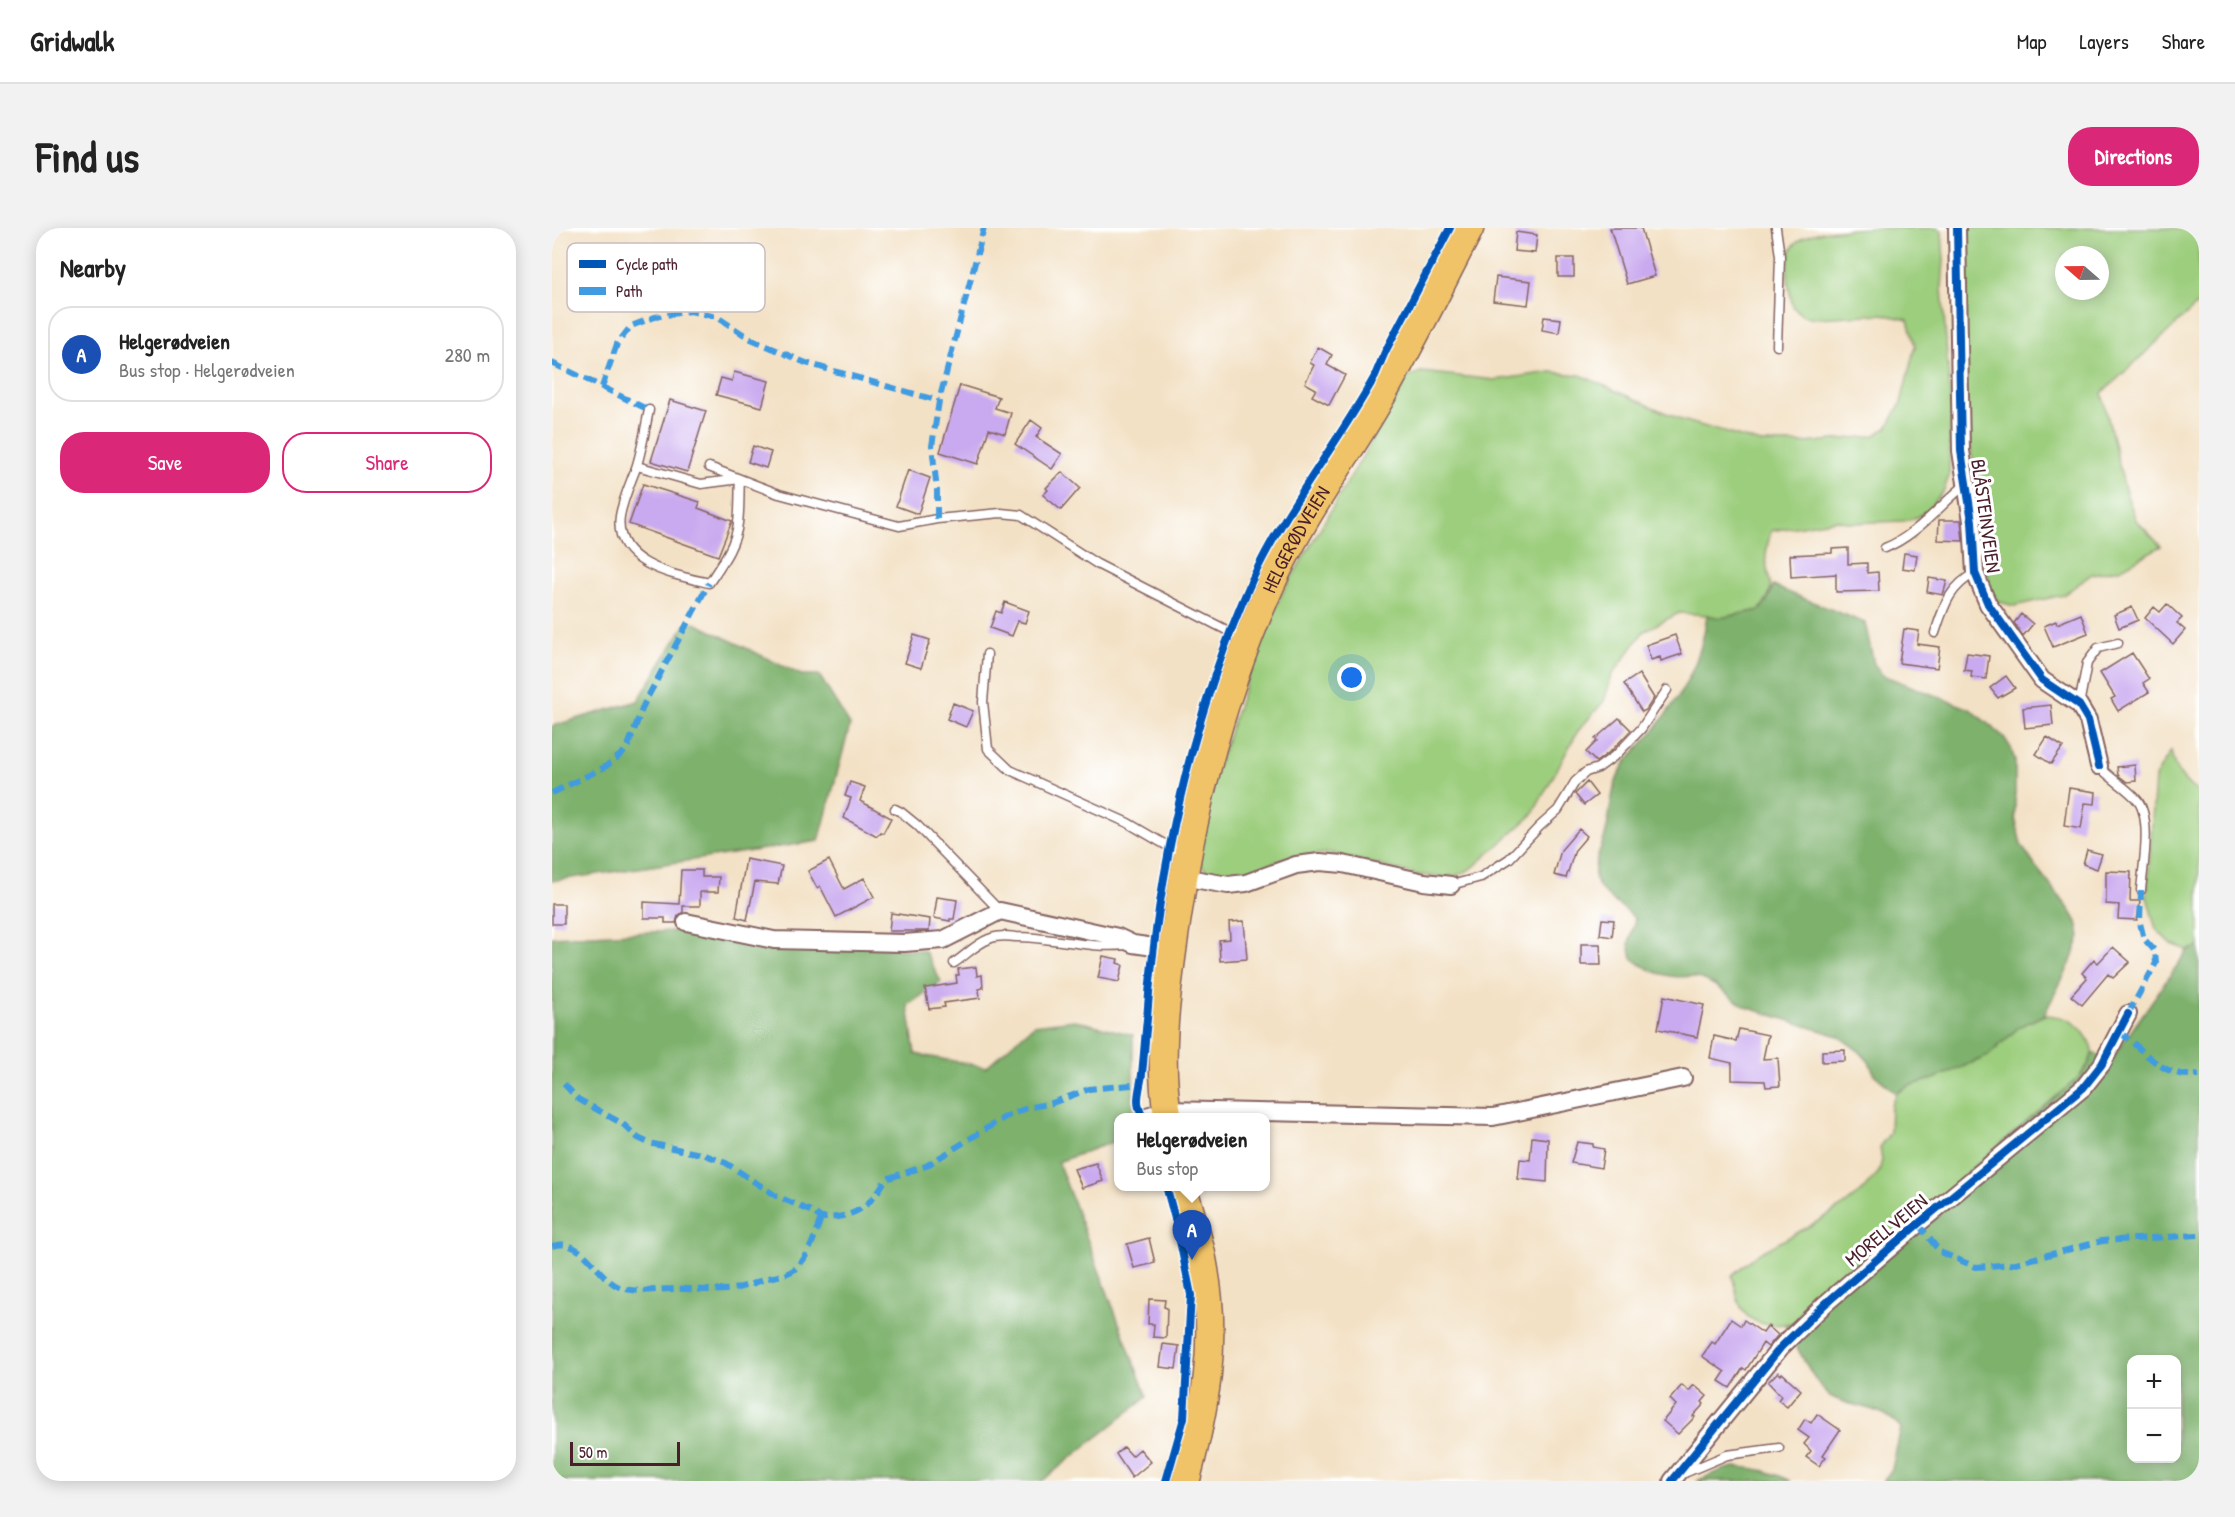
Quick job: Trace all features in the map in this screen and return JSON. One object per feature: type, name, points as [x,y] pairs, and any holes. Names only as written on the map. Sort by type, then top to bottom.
[{"type":"main road","name":"HELGERØDVEIEN","points":[[1159,1113],[1164,1009],[1184,865],[1208,758],[1247,640],[1283,561],[1375,407],[1470,228]]},
{"type":"main road","points":[[1184,1191],[1204,1265],[1210,1308],[1210,1351],[1202,1421],[1186,1481]]},
{"type":"street","name":"BLÅSTEINVEIEN","points":[[1957,228],[1961,451],[1972,521],[1975,573],[1988,604],[2042,680],[2079,705]]},
{"type":"street","points":[[2079,705],[2088,720],[2099,766]]},
{"type":"street","points":[[1184,865],[1228,885],[1246,883],[1296,865],[1320,862],[1343,864],[1424,882],[1451,885]]},
{"type":"street","points":[[686,922],[774,940],[904,943],[943,940],[1000,910],[1118,937],[1132,944],[1154,947]]},
{"type":"street","name":"MORELLVEIEN","points":[[1674,1478],[1781,1347],[1825,1305],[1918,1224],[2083,1088],[2102,1064],[2128,1014]]},
{"type":"street","name":"HELGERØDVEIEN","points":[[1270,1116],[1493,1117],[1683,1078]]},
{"type":"lane","points":[[1776,228],[1780,256],[1778,346]]},
{"type":"lane","points":[[649,410],[637,466],[626,492],[620,516],[620,531],[624,543],[636,557],[654,568],[708,583],[725,559],[734,539],[738,524],[740,479]]},
{"type":"lane","points":[[637,466],[701,484],[740,479]]},
{"type":"lane","points":[[709,467],[779,494],[898,526],[937,519],[1001,513],[1021,515],[1097,564],[1247,640]]},
{"type":"lane","points":[[1885,548],[1912,531],[1965,485]]},
{"type":"lane","points":[[1935,633],[1952,592],[1962,579],[1975,573]]},
{"type":"lane","points":[[2079,705],[2087,663],[2098,648],[2118,643]]},
{"type":"lane","points":[[987,654],[983,702],[988,750],[1010,770],[1128,823],[1171,848],[1184,865]]},
{"type":"lane","points":[[1451,885],[1481,877],[1509,859],[1558,810],[1575,782],[1586,772],[1598,768],[1617,754],[1641,729],[1667,690]]},
{"type":"lane","points":[[2099,766],[2109,778],[2139,802],[2146,819],[2141,890]]},
{"type":"lane","points":[[894,809],[917,825],[1000,910]]},
{"type":"lane","points":[[954,963],[980,943],[994,937],[1044,938],[1112,946],[1132,944]]},
{"type":"lane","points":[[1674,1478],[1727,1455],[1779,1448]]},
{"type":"green space","points":[[1868,228],[1939,228],[1942,232],[1944,260],[1942,288],[1951,409],[1949,476],[1944,490],[1928,510],[1904,521],[1851,523],[1837,520],[1771,531],[1766,557],[1770,590],[1760,610],[1720,618],[1679,613],[1644,631],[1612,675],[1604,701],[1578,731],[1532,815],[1471,869],[1458,875],[1444,877],[1418,875],[1330,853],[1290,857],[1239,875],[1211,875],[1201,865],[1199,852],[1203,810],[1253,662],[1280,597],[1401,391],[1406,378],[1421,372],[1495,380],[1551,372],[1580,375],[1682,420],[1761,443],[1805,443],[1873,436],[1887,428],[1901,403],[1915,346],[1908,320],[1882,314],[1817,318],[1803,316],[1793,307],[1788,282],[1788,263],[1792,249],[1799,240],[1811,234],[1827,231]]},
{"type":"green space","points":[[1966,228],[2199,228],[2199,303],[2102,393],[2125,490],[2136,520],[2161,546],[2120,569],[2092,574],[2063,595],[2014,606],[2000,602],[1990,593],[1966,412],[1962,274]]},
{"type":"green space","points":[[1773,586],[1865,623],[1874,664],[1882,675],[1970,709],[2004,737],[2015,761],[2015,817],[2021,845],[2077,922],[2080,936],[2070,964],[2044,1015],[2019,1027],[1988,1056],[1936,1078],[1908,1086],[1896,1093],[1875,1075],[1869,1062],[1860,1052],[1838,1036],[1746,1007],[1705,980],[1665,975],[1650,970],[1636,961],[1632,958],[1629,944],[1635,919],[1603,891],[1596,880],[1596,864],[1619,774],[1681,692],[1695,664],[1707,615],[1720,618],[1760,610]]},
{"type":"green space","points":[[695,623],[801,675],[819,675],[850,725],[819,841],[552,881],[552,726],[638,701],[685,625]]},
{"type":"green space","points":[[2171,751],[2180,775],[2199,793],[2199,947],[2188,950],[2171,944],[2156,929],[2147,897],[2155,777]]},
{"type":"green space","points":[[692,930],[925,951],[941,982],[908,1005],[915,1054],[986,1067],[1034,1025],[1075,1020],[1133,1035],[1133,1113],[1114,1113],[1114,1141],[1058,1162],[1147,1397],[1042,1481],[552,1481],[552,937]]},
{"type":"green space","points":[[2199,947],[2199,1481],[1883,1481],[1892,1469],[1901,1428],[1885,1415],[1839,1400],[1824,1391],[1785,1325],[1800,1321],[1920,1221],[1970,1170],[2077,1079],[2086,1069],[2093,1053],[2110,1061],[2188,950]]},
{"type":"green space","points":[[2044,1015],[2057,1016],[2073,1023],[2088,1040],[2092,1049],[2091,1057],[2077,1079],[1970,1170],[1920,1221],[1800,1321],[1769,1325],[1748,1317],[1739,1303],[1732,1275],[1756,1255],[1815,1223],[1861,1192],[1879,1172],[1882,1160],[1880,1146],[1890,1133],[1891,1106],[1896,1093],[1908,1086],[1936,1078],[1988,1056],[2019,1026]]},
{"type":"green space","points":[[1735,1467],[1764,1471],[1791,1481],[1697,1481]]},
{"type":"building","points":[[1610,228],[1641,228],[1655,276],[1627,284]]},
{"type":"building","points":[[1516,232],[1537,235],[1535,253],[1514,251]]},
{"type":"building","points":[[1558,258],[1574,258],[1574,277],[1558,277]]},
{"type":"building","points":[[1496,277],[1531,281],[1528,305],[1493,301]]},
{"type":"building","points":[[1544,317],[1561,319],[1559,333],[1542,330]]},
{"type":"building","points":[[1318,347],[1332,355],[1327,365],[1345,375],[1329,405],[1312,396],[1316,389],[1305,383],[1314,365],[1310,363]]},
{"type":"building","points":[[734,372],[769,381],[762,407],[716,395],[721,378],[732,381]]},
{"type":"building","points":[[960,385],[999,397],[995,408],[1011,413],[1005,434],[989,429],[978,464],[940,452]]},
{"type":"building","points":[[670,400],[706,411],[687,472],[651,461]]},
{"type":"building","points":[[1031,420],[1042,428],[1036,437],[1062,454],[1052,469],[1015,444]]},
{"type":"building","points":[[753,446],[771,452],[766,468],[748,462]]},
{"type":"building","points":[[908,470],[930,478],[918,514],[896,506]]},
{"type":"building","points":[[1062,472],[1080,488],[1061,510],[1043,495],[1048,490],[1046,488]]},
{"type":"building","points":[[643,484],[700,502],[698,508],[732,521],[718,556],[629,524]]},
{"type":"building","points":[[1939,520],[1961,520],[1963,541],[1938,540]]},
{"type":"building","points":[[1848,548],[1848,564],[1867,563],[1867,573],[1878,572],[1879,591],[1836,592],[1836,574],[1791,577],[1790,555],[1832,553],[1832,549]]},
{"type":"building","points":[[1904,553],[1917,555],[1915,570],[1902,568]]},
{"type":"building","points":[[1929,578],[1947,581],[1943,595],[1927,592]]},
{"type":"building","points":[[1005,602],[1029,611],[1025,623],[1018,621],[1012,636],[990,628],[996,611],[1001,613]]},
{"type":"building","points":[[2167,604],[2182,618],[2177,623],[2185,630],[2173,644],[2145,618],[2154,607],[2160,612]]},
{"type":"building","points":[[2132,607],[2138,620],[2119,628],[2114,615]]},
{"type":"building","points":[[2021,614],[2033,624],[2023,636],[2014,623]]},
{"type":"building","points":[[2081,614],[2088,633],[2053,647],[2044,626],[2056,621],[2057,624]]},
{"type":"building","points":[[1904,629],[1919,631],[1917,644],[1940,647],[1937,668],[1899,663]]},
{"type":"building","points":[[914,635],[930,640],[921,668],[905,663]]},
{"type":"building","points":[[1675,635],[1682,654],[1661,661],[1660,657],[1651,660],[1646,645]]},
{"type":"building","points":[[1967,653],[1989,656],[1986,679],[1971,677],[1972,671],[1964,670]]},
{"type":"building","points":[[2132,653],[2149,679],[2143,683],[2149,692],[2118,711],[2111,699],[2115,697],[2100,673]]},
{"type":"building","points":[[1639,674],[1654,698],[1642,712],[1624,684]]},
{"type":"building","points":[[2006,676],[2015,688],[1998,698],[1990,688]]},
{"type":"building","points":[[953,703],[973,711],[966,727],[947,719]]},
{"type":"building","points":[[2051,705],[2053,725],[2025,728],[2023,708]]},
{"type":"building","points":[[1619,718],[1631,730],[1612,750],[1596,762],[1586,752],[1597,741],[1595,739]]},
{"type":"building","points":[[2047,737],[2063,747],[2051,764],[2036,754]]},
{"type":"building","points":[[2135,765],[2136,781],[2127,782],[2118,775],[2117,767]]},
{"type":"building","points":[[850,782],[865,787],[860,801],[891,818],[883,833],[880,832],[877,836],[844,818],[851,798],[845,796]]},
{"type":"building","points":[[1587,782],[1597,795],[1584,805],[1575,794]]},
{"type":"building","points":[[2069,788],[2096,792],[2095,804],[2085,803],[2081,829],[2064,826]]},
{"type":"building","points":[[1579,829],[1587,836],[1575,850],[1566,878],[1554,875],[1561,850]]},
{"type":"building","points":[[2087,850],[2102,854],[2097,869],[2083,864]]},
{"type":"building","points":[[746,859],[782,866],[778,884],[755,882],[747,920],[736,917]]},
{"type":"building","points":[[829,860],[844,889],[864,878],[874,897],[836,917],[820,886],[817,888],[808,871]]},
{"type":"building","points":[[681,870],[702,870],[702,877],[719,877],[718,892],[700,892],[700,906],[683,906],[683,912],[678,916],[676,923],[665,923],[665,918],[644,918],[644,902],[679,904]]},
{"type":"building","points":[[2106,871],[2131,872],[2130,901],[2140,901],[2137,920],[2118,919],[2119,905],[2106,904]]},
{"type":"building","points":[[937,897],[957,900],[954,919],[950,921],[934,918]]},
{"type":"building","points":[[552,904],[564,904],[564,924],[552,924]]},
{"type":"building","points":[[891,913],[930,919],[929,931],[889,931]]},
{"type":"building","points":[[1602,919],[1614,920],[1612,937],[1600,935]]},
{"type":"building","points":[[1244,921],[1247,959],[1220,961],[1219,940],[1230,939],[1229,922]]},
{"type":"building","points":[[1581,944],[1600,944],[1601,965],[1581,965]]},
{"type":"building","points":[[2113,947],[2130,962],[2113,978],[2108,974],[2082,1005],[2071,996],[2087,978],[2082,973],[2094,959],[2098,963]]},
{"type":"building","points":[[1103,956],[1118,959],[1117,963],[1123,965],[1119,982],[1098,978]]},
{"type":"building","points":[[976,967],[977,976],[982,975],[983,988],[979,989],[980,998],[944,1003],[945,1007],[929,1009],[925,988],[957,983],[958,969]]},
{"type":"building","points":[[1664,996],[1704,1005],[1697,1037],[1658,1029]]},
{"type":"building","points":[[1739,1029],[1768,1035],[1763,1059],[1778,1058],[1780,1086],[1766,1087],[1765,1081],[1732,1080],[1732,1063],[1710,1058],[1714,1036],[1736,1041]]},
{"type":"building","points":[[1845,1050],[1845,1061],[1822,1062],[1822,1051]]},
{"type":"building","points":[[1532,1137],[1548,1139],[1547,1182],[1518,1179],[1520,1159],[1530,1160]]},
{"type":"building","points":[[1577,1142],[1593,1144],[1593,1147],[1604,1149],[1601,1168],[1571,1163]]},
{"type":"building","points":[[1096,1163],[1103,1181],[1082,1188],[1074,1169]]},
{"type":"building","points":[[1149,1238],[1155,1263],[1134,1268],[1127,1244]]},
{"type":"building","points":[[1149,1299],[1165,1300],[1166,1338],[1153,1337],[1154,1324],[1148,1324]]},
{"type":"building","points":[[1731,1319],[1741,1326],[1744,1320],[1763,1333],[1768,1326],[1778,1335],[1768,1347],[1763,1343],[1746,1370],[1743,1368],[1730,1388],[1719,1381],[1725,1372],[1702,1356],[1712,1342],[1715,1344]]},
{"type":"building","points":[[1163,1344],[1179,1346],[1176,1369],[1160,1367]]},
{"type":"building","points":[[1778,1372],[1801,1390],[1787,1407],[1778,1400],[1781,1396],[1768,1382]]},
{"type":"building","points":[[1682,1385],[1689,1391],[1694,1385],[1707,1396],[1702,1402],[1704,1404],[1693,1416],[1695,1417],[1678,1434],[1663,1421],[1676,1405],[1670,1399]]},
{"type":"building","points":[[1817,1414],[1840,1430],[1823,1455],[1826,1457],[1819,1466],[1806,1457],[1811,1451],[1804,1444],[1809,1438],[1798,1430],[1805,1419],[1811,1423]]},
{"type":"building","points":[[1124,1447],[1132,1456],[1140,1449],[1151,1462],[1132,1478],[1116,1454]]},
{"type":"marked path","points":[[937,519],[937,490],[932,446],[939,401],[984,228]]},
{"type":"marked path","points":[[552,363],[602,387],[617,344],[631,326],[655,317],[684,312]]},
{"type":"marked path","points":[[694,312],[717,317],[749,338],[806,363],[939,401]]},
{"type":"marked path","points":[[602,387],[649,410]]},
{"type":"marked path","points":[[552,793],[605,767],[623,753],[628,746],[644,704],[709,583]]},
{"type":"marked path","points":[[2128,1014],[2156,963],[2155,951],[2144,939],[2140,923],[2141,890]]},
{"type":"marked path","points":[[2119,1032],[2164,1068],[2186,1075],[2199,1075]]},
{"type":"marked path","points":[[564,1084],[578,1099],[623,1124],[638,1138],[649,1143],[705,1155],[726,1163],[776,1196],[813,1212],[821,1218],[843,1216],[860,1209],[867,1204],[886,1179],[926,1166],[1005,1117],[1089,1089],[1141,1084]]},
{"type":"marked path","points":[[552,1246],[563,1244],[581,1252],[611,1282],[626,1289],[639,1291],[726,1290],[794,1270],[809,1250],[821,1218]]},
{"type":"marked path","points":[[1918,1224],[1940,1252],[1976,1267],[2012,1264],[2102,1241],[2199,1235]]},
{"type":"cycle path","points":[[1141,1113],[1138,1098],[1159,908],[1181,795],[1212,685],[1231,631],[1265,554],[1374,378],[1385,352],[1450,228]]},
{"type":"cycle path","points":[[1957,228],[1961,451],[1972,521],[1975,573],[1988,604],[2042,680],[2079,705],[2088,720],[2099,766]]},
{"type":"cycle path","points":[[1672,1481],[1781,1347],[1825,1304],[2083,1088],[2102,1064],[2128,1014]]},
{"type":"cycle path","points":[[1166,1481],[1184,1418],[1191,1295],[1167,1191]]},
{"type":"place","name":"Helgerødveien","points":[[1192,1260]]}]
